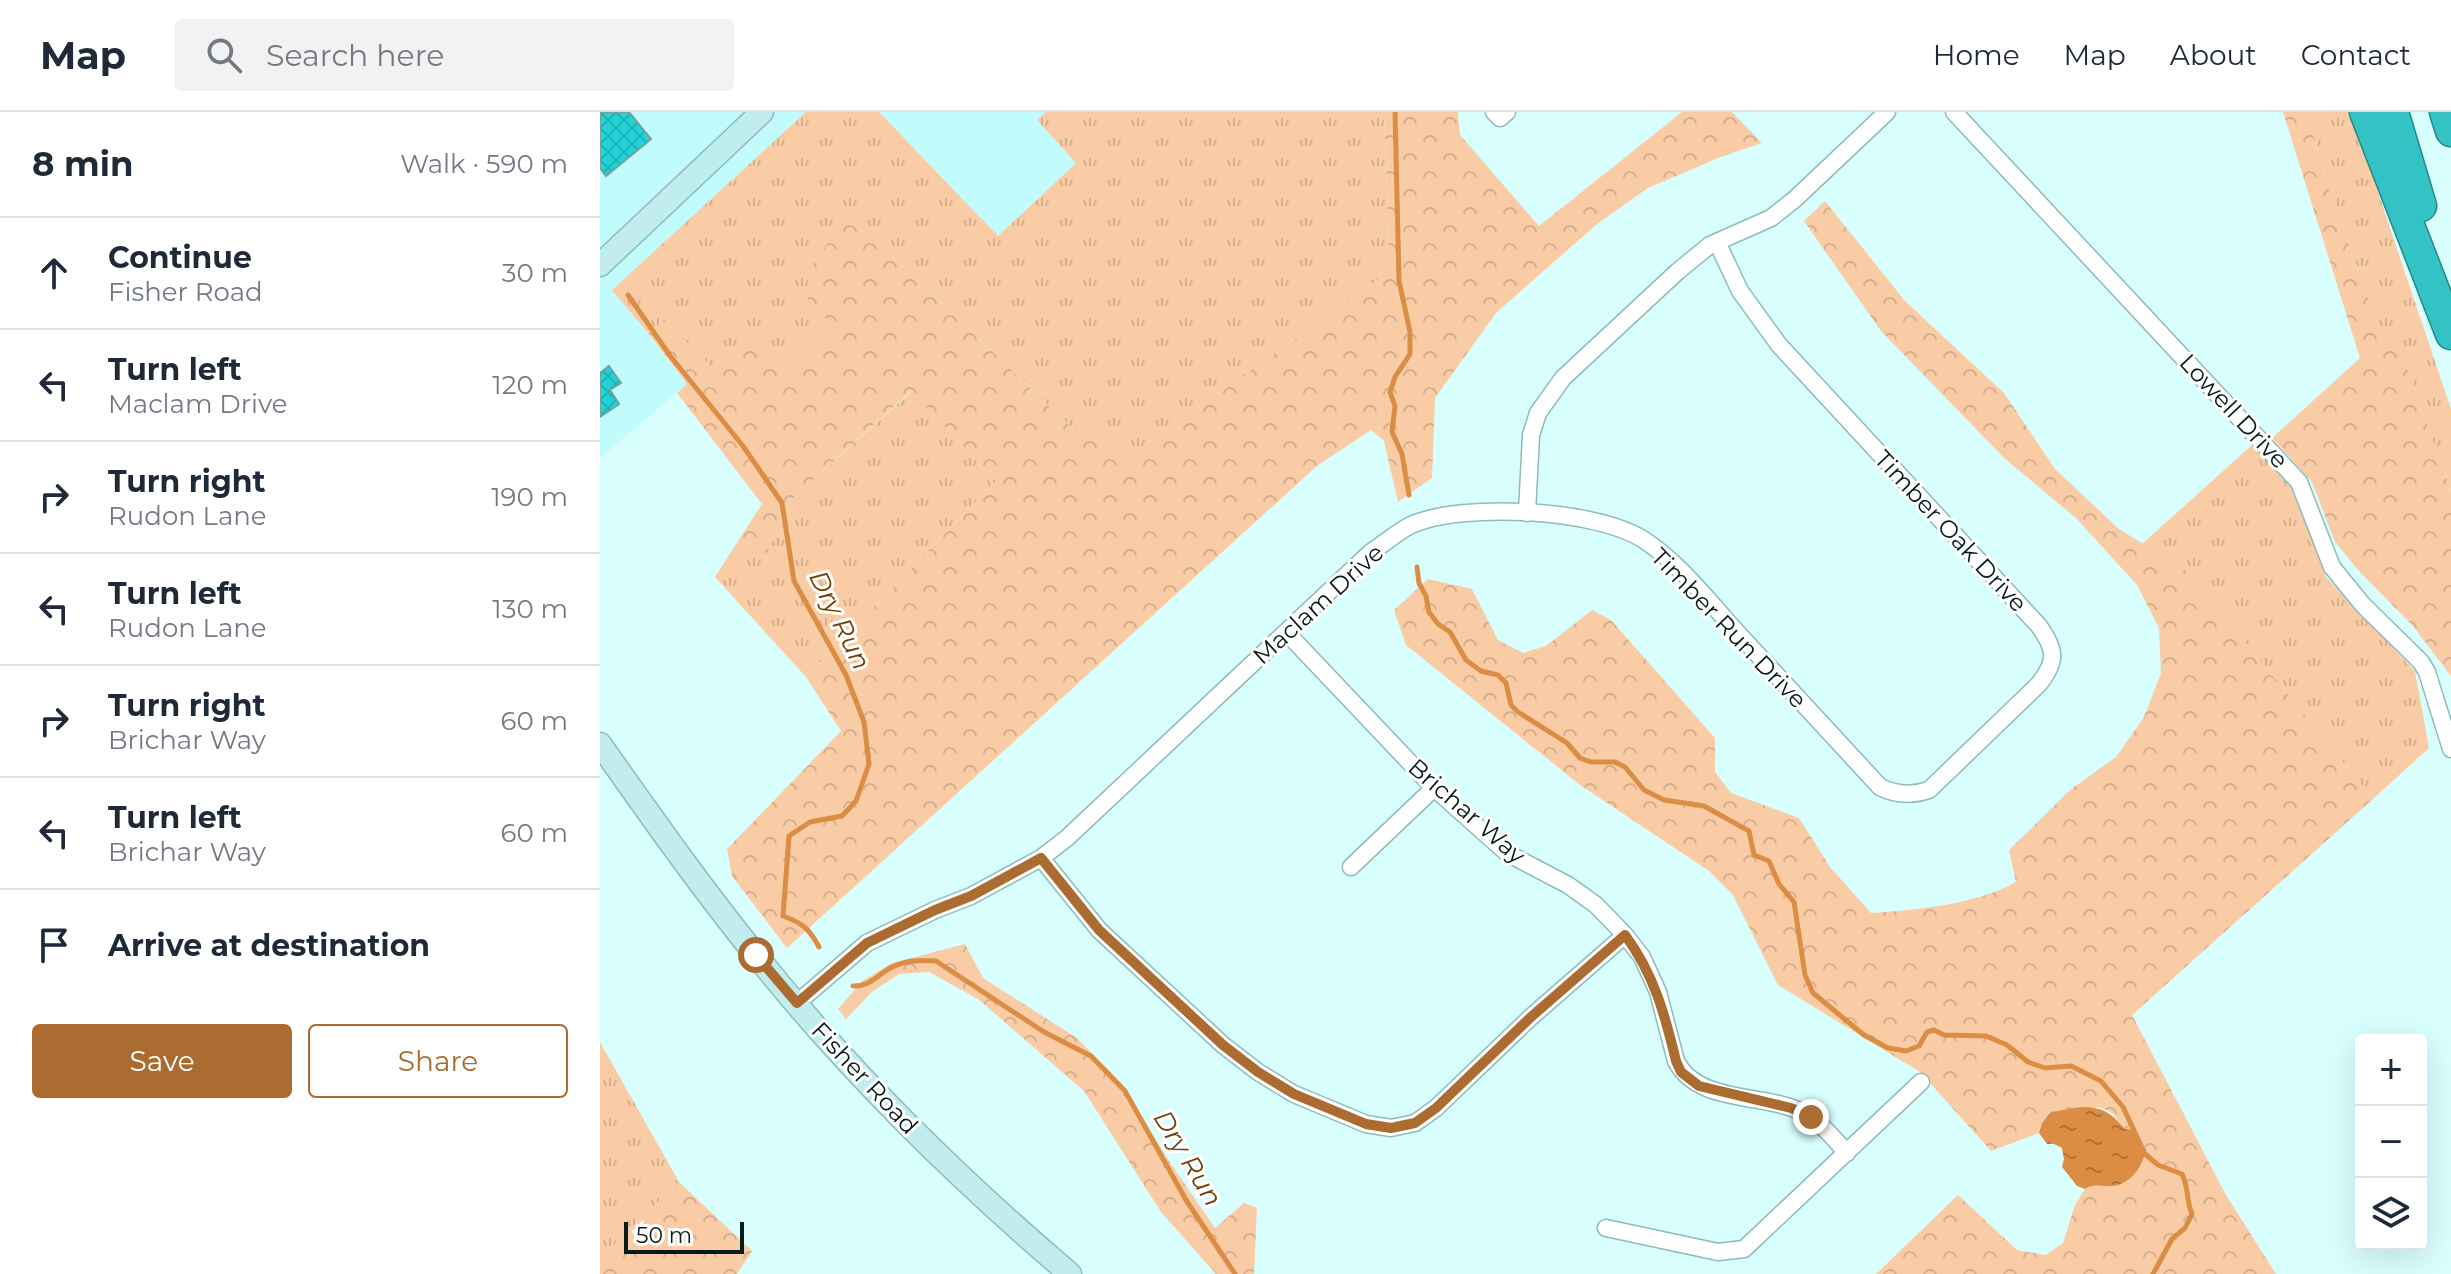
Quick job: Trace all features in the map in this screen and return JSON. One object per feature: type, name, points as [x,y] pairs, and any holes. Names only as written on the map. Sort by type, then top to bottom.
[{"type":"highway","points":[[2365,112],[2451,334]]},
{"type":"highway","points":[[2393,112],[2451,309]]},
{"type":"highway","points":[[2445,112],[2451,131]]},
{"type":"main road","points":[[600,265],[762,112]]},
{"type":"main road","name":"Fisher Road","points":[[600,744],[707,893],[844,1057],[944,1162],[1070,1274]]},
{"type":"street","points":[[1527,513],[1531,435],[1538,413],[1563,378],[1677,272],[1717,242],[1771,218],[1887,112]]},
{"type":"street","name":"Lowell Drive","points":[[1954,112],[2299,482],[2332,567],[2363,605],[2421,662],[2427,672],[2451,749]]},
{"type":"street","name":"Timber Oak Drive","points":[[1717,242],[1740,291],[1779,345],[2039,626],[2051,646],[2050,671],[2039,684],[1929,790],[1903,794]]},
{"type":"street","name":"Maclam Drive","points":[[797,1003],[867,943],[971,896],[1041,858],[1067,838],[1371,552],[1412,525],[1460,514],[1527,513]]},
{"type":"street","name":"Timber Run Drive","points":[[1527,513],[1580,517],[1642,539],[1692,584],[1880,787],[1903,794]]},
{"type":"street","name":"Brichar Way","points":[[1286,632],[1434,788],[1507,853],[1568,885],[1596,905],[1625,935],[1642,957],[1658,992],[1681,1072],[1699,1086],[1791,1108],[1811,1117],[1847,1153]]},
{"type":"street","points":[[1351,867],[1434,788]]},
{"type":"street","points":[[1041,858],[1099,930],[1223,1045],[1258,1072],[1294,1094],[1366,1124],[1391,1128],[1415,1123],[1436,1108],[1531,1017],[1625,935]]},
{"type":"street","points":[[1606,1228],[1718,1252],[1744,1249],[1921,1082]]},
{"type":"shaded area","points":[[600,112],[806,112],[613,289],[687,384],[600,458]]},
{"type":"shaded area","points":[[879,112],[1046,112],[1037,120],[1076,163],[998,236]]},
{"type":"green space","points":[[806,112],[879,112],[998,236],[1076,163],[1037,120],[1046,112],[1384,112],[1389,242],[1378,280],[1130,455],[1070,426],[872,237],[844,221],[836,325],[783,371],[713,369],[664,320],[648,333],[612,290]]},
{"type":"green space","points":[[1384,112],[1458,112],[1460,135],[1539,226],[1682,112],[1732,112],[1762,143],[1648,188],[1597,224],[1496,313],[1435,398],[1432,478],[1398,502],[1384,441],[1371,430],[1318,465],[787,948],[732,876],[727,849],[841,731],[806,677],[996,481],[911,391],[790,501],[767,554],[740,538],[762,504],[677,393],[687,384],[648,333],[664,319],[713,369],[752,335],[784,370],[835,325],[808,305],[808,271],[844,221],[872,237],[1070,426],[1130,455],[1378,280],[1389,242]]},
{"type":"green space","points":[[2283,112],[2306,112],[2331,194],[2381,333],[2397,340],[2451,491],[2451,676],[2412,625],[2335,542],[2312,482],[2272,438],[2360,358]]},
{"type":"green space","points":[[2306,112],[2351,112],[2451,409],[2451,491],[2397,340],[2381,333],[2331,194]]},
{"type":"green space","points":[[1825,201],[1905,301],[2004,393],[2055,469],[2119,529],[2187,571],[2373,799],[2132,1015],[2226,1195],[2276,1274],[1876,1274],[1958,1195],[2017,1250],[2046,1255],[2063,1243],[2075,1205],[2085,1189],[2094,1184],[2110,1186],[2129,1181],[2125,1129],[2112,1113],[2100,1107],[2051,1112],[2039,1133],[1991,1151],[1920,1072],[1778,985],[1733,895],[1709,871],[1580,785],[1406,645],[1394,610],[1428,579],[1472,589],[1498,640],[1523,653],[1546,646],[1592,610],[1611,620],[1715,738],[1715,772],[1731,793],[1799,818],[1830,867],[1871,913],[1965,901],[2016,882],[2009,850],[2070,790],[2116,757],[2144,717],[2161,673],[2159,628],[2137,585],[2076,518],[2005,459],[1881,331],[1804,221]]},
{"type":"green space","points":[[912,391],[996,481],[806,677],[715,577],[740,538],[767,553],[790,501]]},
{"type":"green space","points":[[2252,445],[2296,493],[2326,577],[2415,671],[2429,748],[2373,799],[2187,572],[2142,544]]},
{"type":"green space","points":[[965,944],[983,978],[1077,1038],[1122,1084],[1215,1228],[1244,1203],[1257,1208],[1254,1274],[1216,1274],[1161,1212],[1084,1091],[978,999],[929,972],[899,974],[873,991],[846,1019],[838,1009],[862,981],[892,963]]},
{"type":"green space","points":[[600,1042],[679,1182],[600,1258]]},
{"type":"green space","points":[[679,1182],[752,1251],[737,1274],[600,1274],[600,1258]]},
{"type":"water","points":[[2081,1107],[2101,1110],[2125,1129],[2136,1130],[2145,1154],[2137,1171],[2123,1183],[2085,1189],[2077,1186],[2062,1167],[2062,1148],[2047,1144],[2039,1133],[2051,1112]]},
{"type":"building","points":[[600,112],[629,112],[651,139],[606,176],[600,168]]},
{"type":"building","points":[[609,366],[621,383],[610,390],[619,404],[600,417],[600,373]]},
{"type":"waterway","points":[[1395,112],[1399,281],[1410,332],[1410,354],[1395,377],[1390,392],[1395,406],[1392,432],[1402,454],[1409,495]]},
{"type":"waterway","name":"Dry Run","points":[[628,295],[671,357],[743,446],[782,503],[794,581],[846,675],[864,722],[869,764],[856,801],[842,816],[810,822],[789,836],[783,916],[804,927],[819,947]]},
{"type":"waterway","points":[[1417,567],[1429,612],[1438,624],[1450,632],[1466,660],[1481,671],[1498,675],[1506,683],[1511,705],[1518,712],[1567,743],[1580,758],[1591,762],[1615,762],[1625,767],[1644,790],[1664,800],[1704,806],[1749,831],[1754,855],[1769,861],[1779,884],[1794,902],[1805,975],[1813,993],[1864,1035],[1888,1048],[1906,1051],[1919,1046],[1927,1032],[1934,1030],[1944,1035],[1986,1036],[2007,1045],[2028,1062],[2045,1068],[2071,1066],[2101,1081],[2123,1107],[2145,1154],[2158,1165],[2182,1174],[2186,1184],[2192,1214],[2185,1228],[2172,1239],[2153,1274]]},
{"type":"waterway","name":"Dry Run","points":[[853,986],[869,983],[903,963],[936,961],[1044,1032],[1091,1056],[1125,1091],[1186,1200],[1235,1274]]},
{"type":"route","points":[[756,955],[797,1003],[867,943],[971,896],[1041,858],[1099,930],[1223,1045],[1294,1094],[1366,1124],[1391,1128],[1415,1123],[1436,1108],[1531,1017],[1625,935],[1642,957],[1658,992],[1681,1072],[1699,1086],[1791,1108],[1811,1117]]}]
